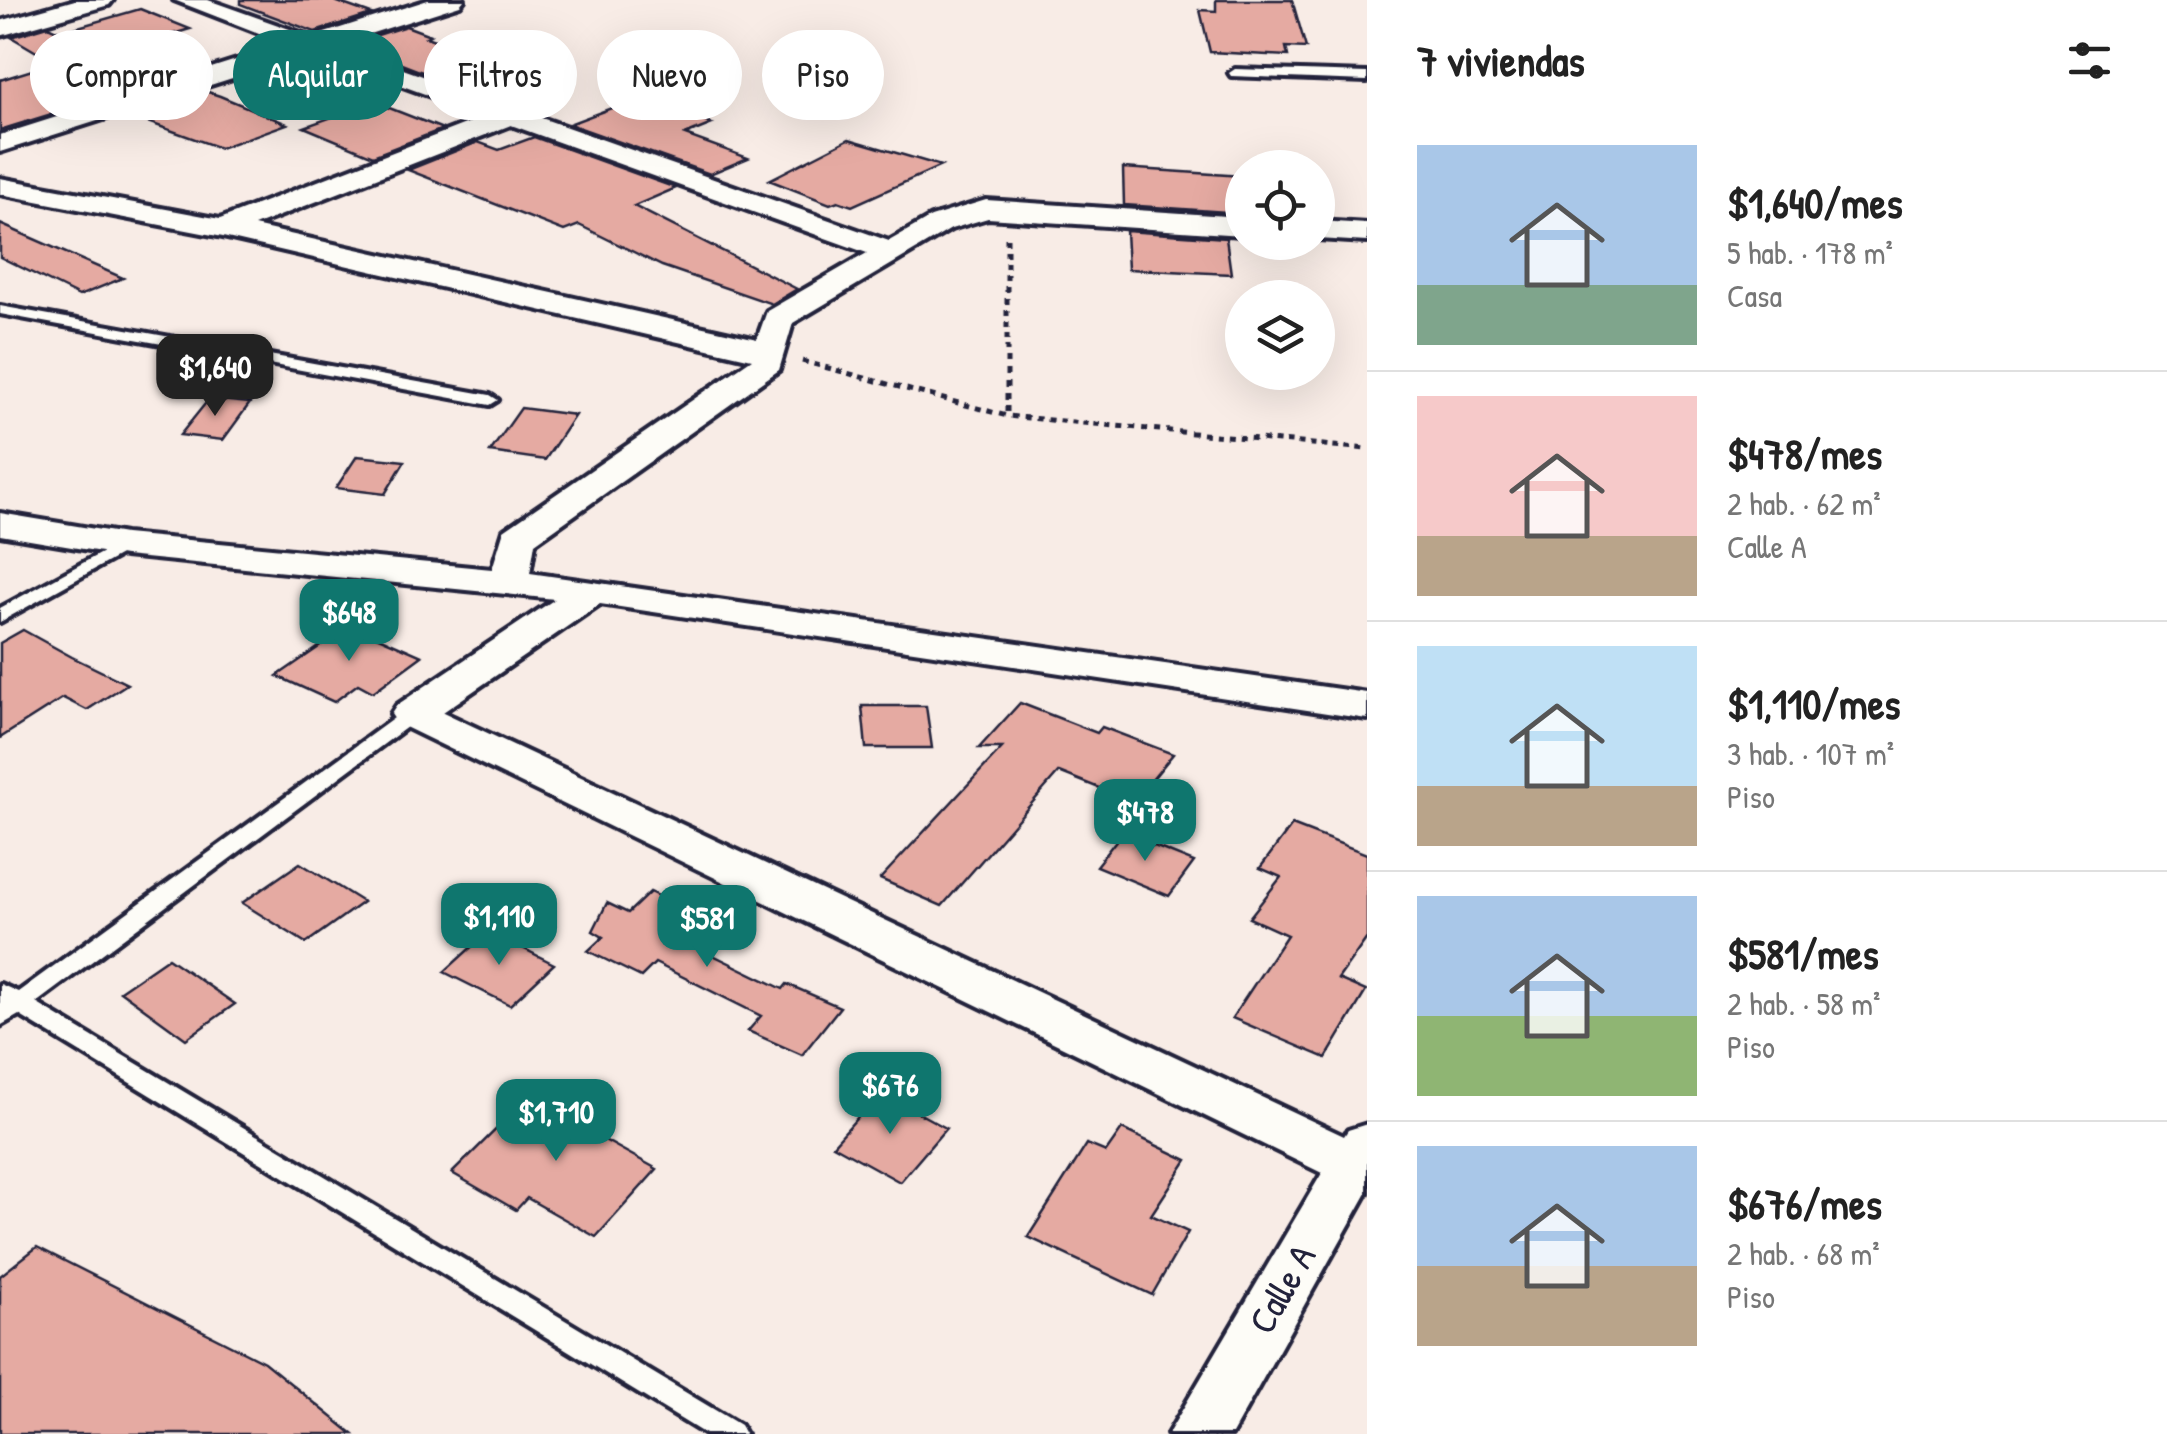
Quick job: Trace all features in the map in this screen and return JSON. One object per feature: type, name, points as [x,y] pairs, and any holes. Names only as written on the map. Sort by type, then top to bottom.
[{"type":"street","points":[[0,20],[67,0]]},
{"type":"street","points":[[0,29],[101,0]]},
{"type":"street","points":[[186,0],[268,30]]},
{"type":"street","points":[[359,30],[445,1]]},
{"type":"street","points":[[0,144],[233,71]]},
{"type":"street","points":[[223,228],[498,120]]},
{"type":"street","points":[[515,120],[889,251]]},
{"type":"street","points":[[0,186],[223,228],[770,352]]},
{"type":"street","points":[[510,583],[517,538],[767,364],[778,318],[889,251],[966,214],[1006,211],[1225,225]]},
{"type":"street","points":[[1335,231],[1367,233]]},
{"type":"street","points":[[0,524],[124,545],[593,591],[1367,706]]},
{"type":"street","points":[[412,714],[593,591]]},
{"type":"street","points":[[412,714],[1363,1160]]},
{"type":"street","name":"Calle A","points":[[1199,1434],[1363,1160]]},
{"type":"lane","points":[[1235,72],[1367,77]]},
{"type":"lane","points":[[0,310],[490,400]]},
{"type":"lane","points":[[0,616],[124,545]]},
{"type":"lane","points":[[412,714],[6,1004],[730,1434]]},
{"type":"path","points":[[1006,211],[1007,416]]},
{"type":"path","points":[[770,352],[1007,416],[1367,448]]},
{"type":"building","points":[[240,0],[332,0],[371,14],[310,30],[240,4]]},
{"type":"building","points":[[1216,0],[1292,0],[1306,48],[1286,47],[1288,56],[1210,52],[1200,10],[1216,11]]},
{"type":"building","points":[[140,9],[190,29],[187,30],[68,30]]},
{"type":"building","points":[[406,26],[424,33],[424,71],[404,65],[404,30],[393,30]]},
{"type":"building","points":[[30,31],[30,48],[11,37]]},
{"type":"building","points":[[30,71],[32,120],[0,130],[0,80]]},
{"type":"building","points":[[213,94],[233,101],[233,120],[277,120],[287,124],[220,148],[142,120],[213,120]]},
{"type":"building","points":[[597,113],[597,120],[701,120],[712,124],[685,135],[748,158],[710,174],[569,124]]},
{"type":"building","points":[[404,114],[443,129],[373,156],[304,127],[324,120],[404,120]]},
{"type":"building","points":[[534,137],[676,188],[634,206],[797,289],[772,304],[662,266],[579,225],[564,231],[408,170],[478,142],[499,150]]},
{"type":"building","points":[[849,139],[941,166],[852,206],[838,201],[830,204],[769,180]]},
{"type":"building","points":[[1123,168],[1225,175],[1225,212],[1124,205]]},
{"type":"building","points":[[0,224],[123,278],[79,296],[0,257]]},
{"type":"building","points":[[1126,231],[1225,238],[1225,260],[1229,260],[1231,274],[1128,269]]},
{"type":"building","points":[[209,399],[250,403],[223,440],[180,435]]},
{"type":"building","points":[[521,408],[575,415],[545,460],[490,452]]},
{"type":"building","points":[[357,456],[405,461],[385,494],[336,488]]},
{"type":"building","points":[[351,625],[422,656],[373,692],[358,684],[334,702],[277,676]]},
{"type":"building","points":[[23,630],[127,684],[87,710],[63,698],[0,738],[0,643]]},
{"type":"building","points":[[1020,703],[1097,733],[1102,727],[1173,754],[1134,802],[1059,772],[942,906],[880,879],[1002,748],[979,748]]},
{"type":"building","points":[[862,706],[926,706],[932,748],[866,748]]},
{"type":"building","points":[[1292,825],[1367,854],[1367,938],[1338,979],[1366,991],[1326,1058],[1232,1018],[1287,935],[1249,918],[1281,877],[1260,868]]},
{"type":"building","points":[[1122,833],[1194,862],[1169,896],[1096,866]]},
{"type":"building","points":[[300,863],[363,902],[306,943],[242,903]]},
{"type":"building","points":[[650,892],[702,917],[680,939],[783,989],[787,984],[840,1007],[802,1055],[748,1031],[761,1016],[655,963],[641,977],[588,951],[603,937],[593,931],[607,903],[628,913]]},
{"type":"building","points":[[489,931],[554,964],[510,1005],[444,972]]},
{"type":"building","points":[[168,958],[235,1004],[186,1039],[120,991]]},
{"type":"building","points":[[539,1087],[601,1121],[590,1132],[657,1169],[596,1237],[527,1198],[516,1210],[452,1173]]},
{"type":"building","points":[[880,1092],[946,1128],[900,1182],[833,1145]]},
{"type":"building","points":[[1122,1129],[1187,1160],[1151,1215],[1188,1232],[1152,1295],[1028,1237],[1087,1144],[1106,1152]]},
{"type":"building","points":[[37,1247],[264,1362],[353,1434],[0,1434],[0,1276]]}]
